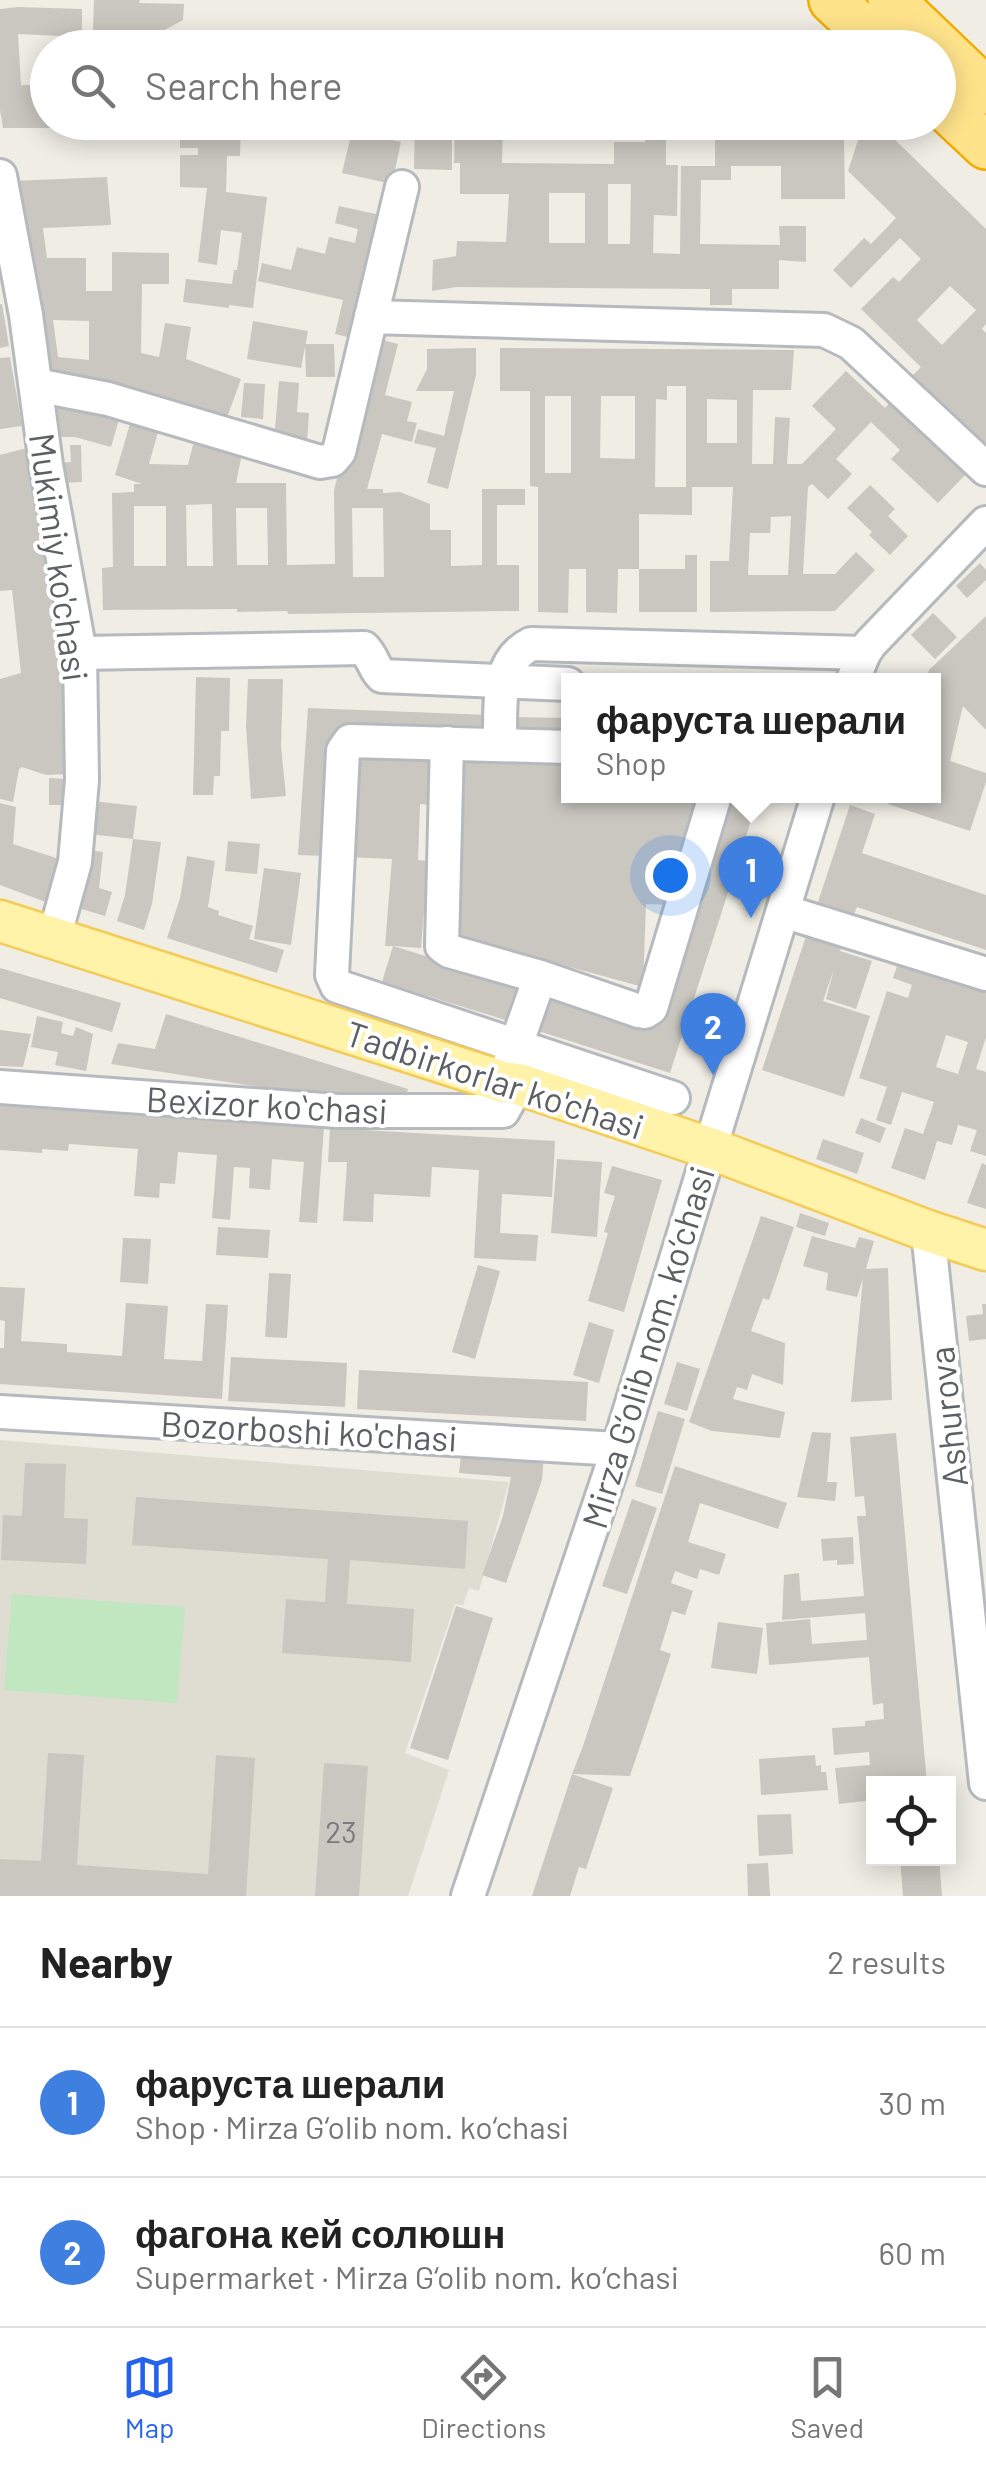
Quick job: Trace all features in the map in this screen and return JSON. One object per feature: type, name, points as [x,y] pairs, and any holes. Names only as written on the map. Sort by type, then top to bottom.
[{"type":"highway","points":[[832,0],[863,30]]},
{"type":"highway","points":[[892,0],[923,30]]},
{"type":"highway","points":[[956,62],[986,91]]},
{"type":"highway","points":[[956,117],[986,146]]},
{"type":"main road","name":"Tadbirkorlar ko'chasi","points":[[0,921],[324,1024],[512,1071],[986,1250]]},
{"type":"street","name":"Mukimiy ko'chasi","points":[[0,176],[15,348],[36,385],[46,465],[80,653],[82,780],[76,862],[54,938]]},
{"type":"street","points":[[36,385],[108,399],[320,462],[332,460],[339,452],[402,188]]},
{"type":"street","points":[[371,317],[824,330],[851,342],[986,470]]},
{"type":"street","points":[[500,744],[503,681],[512,657],[531,644],[859,667],[986,522]]},
{"type":"street","points":[[80,653],[364,648],[382,676],[561,684]]},
{"type":"street","points":[[561,748],[350,742],[343,751],[332,975],[337,986],[512,1071],[673,1098]]},
{"type":"street","points":[[447,743],[442,946],[639,1012],[650,1008],[712,803]]},
{"type":"street","name":"Mirza G‘olib nom. ko‘chasi","points":[[468,1896],[618,1448],[816,803]]},
{"type":"street","points":[[784,910],[986,974]]},
{"type":"street","points":[[512,1071],[540,977]]},
{"type":"street","points":[[324,1024],[337,986]]},
{"type":"street","name":"Bexizor koʻchasi","points":[[0,1086],[338,1112],[503,1112],[512,1071]]},
{"type":"street","name":"Ashurova","points":[[928,1231],[977,1614],[986,1783]]},
{"type":"street","name":"Bozorboshi ko'chasi","points":[[0,1412],[618,1448]]},
{"type":"shaded area","points":[[0,1440],[509,1482],[479,1591],[469,1588],[463,1605],[455,1604],[405,1753],[449,1770],[408,1896],[0,1896]]},
{"type":"green space","points":[[12,1594],[185,1607],[177,1703],[4,1690]]},
{"type":"building","points":[[94,0],[184,4],[183,20],[164,30],[93,30]]},
{"type":"building","points":[[0,9],[82,9],[82,30],[30,30],[30,35],[18,34],[21,85],[30,85],[30,128],[3,128]]},
{"type":"building","points":[[180,140],[240,140],[240,156],[227,156],[226,192],[267,197],[253,308],[183,302],[186,279],[232,284],[242,233],[221,230],[217,265],[198,262],[207,188],[180,187],[180,155],[198,155],[198,148],[180,148]]},
{"type":"building","points":[[350,140],[401,142],[392,184],[342,173]]},
{"type":"building","points":[[415,140],[452,140],[452,170],[414,169]]},
{"type":"building","points":[[455,140],[503,140],[502,163],[614,164],[614,142],[666,140],[666,165],[678,165],[677,216],[654,215],[653,253],[680,254],[681,166],[715,166],[715,140],[844,140],[845,199],[781,199],[781,166],[731,166],[731,180],[701,180],[700,244],[780,245],[779,226],[806,226],[806,262],[779,260],[779,289],[732,289],[732,305],[710,305],[710,289],[456,287],[432,291],[433,260],[456,256],[457,241],[506,242],[509,194],[460,194],[460,163],[454,163]],"holes":[[[608,184],[631,184],[630,244],[608,244]],[[549,193],[585,193],[585,243],[549,243]]]},
{"type":"building","points":[[858,140],[895,140],[986,229],[986,324],[982,329],[986,333],[986,458],[907,381],[921,367],[861,309],[893,277],[899,282],[921,259],[900,238],[851,288],[833,270],[864,238],[871,244],[896,218],[848,171]],"holes":[[[950,286],[976,310],[942,345],[917,320]]]},
{"type":"building","points":[[107,177],[111,225],[43,228],[47,258],[86,258],[86,291],[112,291],[112,252],[169,253],[169,284],[142,284],[141,353],[159,357],[165,323],[191,327],[186,359],[241,379],[225,423],[45,373],[13,181]],"holes":[[[53,320],[89,321],[89,360],[58,357]]]},
{"type":"building","points":[[339,206],[385,216],[356,339],[335,334],[343,300],[258,281],[262,263],[291,270],[297,247],[325,254],[329,237],[355,243],[358,229],[335,223]]},
{"type":"building","points":[[0,304],[9,346],[0,348]]},
{"type":"building","points":[[253,321],[308,331],[301,368],[247,359]]},
{"type":"building","points":[[374,338],[398,344],[385,395],[412,402],[407,421],[417,423],[412,442],[382,434],[367,489],[400,492],[430,504],[430,530],[451,530],[451,566],[482,565],[482,489],[525,489],[525,505],[497,505],[497,565],[519,565],[519,611],[288,614],[237,609],[103,610],[102,568],[113,567],[112,493],[134,492],[134,484],[142,484],[115,475],[130,424],[158,432],[149,464],[188,465],[194,441],[242,454],[236,483],[286,483],[287,565],[335,564],[334,490]],"holes":[[[212,504],[213,566],[187,566],[186,505]],[[134,506],[166,506],[166,566],[134,566]],[[236,508],[267,508],[268,565],[237,565]],[[352,508],[383,508],[384,577],[353,577]]]},
{"type":"building","points":[[305,344],[334,344],[335,377],[306,377]]},
{"type":"building","points":[[476,348],[476,375],[448,489],[427,483],[436,448],[414,443],[418,429],[444,436],[454,391],[416,391],[427,369],[427,349]]},
{"type":"building","points":[[500,348],[794,350],[791,390],[753,390],[752,464],[773,464],[775,417],[790,418],[787,464],[802,464],[836,429],[812,406],[846,371],[885,408],[892,400],[968,472],[938,503],[891,459],[900,450],[871,422],[836,459],[852,474],[828,499],[812,484],[808,487],[803,574],[835,574],[856,552],[875,570],[835,611],[710,612],[710,561],[729,561],[733,487],[692,487],[692,515],[639,514],[639,569],[618,569],[617,613],[586,612],[586,569],[569,569],[568,613],[538,612],[538,487],[530,486],[530,391],[500,391]],"holes":[[[667,386],[686,386],[686,487],[655,487],[656,399],[667,400]],[[545,396],[571,396],[571,473],[545,473]],[[601,396],[635,396],[635,459],[600,458]],[[707,399],[737,400],[737,443],[707,443]],[[791,516],[788,575],[748,575],[750,533],[770,533],[771,517]]]},
{"type":"building","points":[[10,357],[22,426],[0,429],[0,358]]},
{"type":"building","points":[[279,381],[299,383],[297,412],[309,413],[307,442],[274,440]]},
{"type":"building","points":[[244,383],[265,384],[263,419],[241,417]]},
{"type":"building","points":[[57,406],[83,406],[120,416],[111,447],[75,437],[59,437]]},
{"type":"building","points":[[70,445],[81,445],[82,482],[60,483],[59,463],[71,462]]},
{"type":"building","points":[[31,447],[61,673],[68,676],[68,774],[46,775],[22,767],[13,802],[0,799],[0,679],[21,673],[12,590],[0,591],[0,455]]},
{"type":"building","points":[[870,485],[895,509],[888,516],[908,536],[890,555],[847,508]]},
{"type":"building","points":[[685,555],[697,555],[697,612],[639,612],[639,569],[685,569]]},
{"type":"building","points":[[980,563],[986,570],[986,580],[967,598],[956,586]]},
{"type":"building","points":[[933,613],[957,637],[935,659],[911,635]]},
{"type":"building","points":[[986,616],[986,730],[963,706],[950,761],[986,773],[970,831],[888,804],[941,803],[941,673],[928,673]]},
{"type":"building","points":[[196,677],[230,678],[229,731],[221,731],[220,776],[214,776],[213,795],[193,795]]},
{"type":"building","points":[[248,679],[283,679],[281,746],[286,796],[251,799],[246,726]]},
{"type":"building","points":[[308,708],[489,715],[488,740],[335,733],[330,856],[298,855]]},
{"type":"building","points":[[511,717],[561,718],[561,744],[511,743]]},
{"type":"building","points":[[459,748],[561,751],[561,803],[700,803],[675,905],[646,904],[643,987],[453,935]]},
{"type":"building","points":[[351,754],[436,757],[434,805],[420,804],[418,860],[428,861],[421,948],[385,946],[392,859],[347,857]]},
{"type":"building","points":[[49,778],[65,779],[66,805],[49,805]]},
{"type":"building","points":[[93,801],[137,806],[133,839],[89,834]]},
{"type":"building","points":[[0,803],[16,807],[13,844],[62,860],[51,904],[0,885]]},
{"type":"building","points":[[720,803],[757,803],[670,1073],[532,1029],[543,994],[649,1027]]},
{"type":"building","points":[[850,805],[875,814],[862,853],[986,895],[986,950],[857,907],[854,914],[818,902]]},
{"type":"building","points":[[133,839],[161,842],[144,930],[117,921]]},
{"type":"building","points":[[228,841],[260,844],[257,874],[225,871]]},
{"type":"building","points":[[87,850],[103,852],[99,888],[112,892],[105,916],[75,907]]},
{"type":"building","points":[[187,856],[215,861],[208,907],[219,911],[218,915],[253,926],[249,939],[284,950],[277,973],[167,938],[180,898]]},
{"type":"building","points":[[264,868],[301,873],[291,945],[254,939]]},
{"type":"building","points":[[810,924],[845,935],[840,951],[872,961],[856,1009],[826,999],[834,969],[823,1001],[870,1016],[844,1097],[762,1070]]},
{"type":"building","points":[[393,946],[523,986],[512,1022],[382,982]]},
{"type":"building","points":[[898,963],[986,991],[986,1037],[976,1069],[986,1072],[986,1156],[970,1151],[977,1130],[958,1125],[952,1145],[937,1141],[925,1180],[891,1168],[905,1128],[923,1134],[934,1102],[902,1092],[891,1125],[876,1120],[887,1087],[859,1078],[887,991],[908,998],[912,985],[893,978]],"holes":[[[946,1035],[968,1042],[958,1074],[936,1067]]]},
{"type":"building","points":[[0,968],[121,1003],[112,1032],[0,998]]},
{"type":"building","points":[[166,1014],[408,1089],[402,1109],[111,1064],[118,1043],[155,1049]]},
{"type":"building","points":[[37,1016],[63,1022],[61,1033],[73,1036],[76,1027],[93,1034],[86,1071],[55,1065],[58,1052],[31,1047]]},
{"type":"building","points":[[0,1030],[31,1034],[23,1067],[0,1066]]},
{"type":"building","points":[[0,1103],[324,1127],[317,1223],[299,1222],[304,1162],[272,1159],[270,1190],[249,1188],[250,1168],[234,1167],[230,1220],[212,1218],[217,1155],[178,1152],[175,1184],[160,1183],[159,1198],[134,1196],[138,1149],[69,1144],[68,1151],[0,1150]]},
{"type":"building","points":[[861,1118],[886,1128],[880,1143],[855,1133]]},
{"type":"building","points":[[330,1128],[555,1141],[552,1197],[502,1194],[500,1233],[538,1235],[536,1261],[474,1258],[479,1170],[432,1167],[430,1197],[374,1194],[373,1222],[343,1221],[347,1162],[328,1162]]},
{"type":"building","points":[[823,1139],[864,1153],[857,1174],[816,1159]]},
{"type":"building","points":[[557,1159],[602,1162],[597,1237],[551,1233]]},
{"type":"building","points":[[982,1163],[986,1165],[986,1209],[967,1203]]},
{"type":"building","points":[[612,1166],[662,1180],[624,1312],[588,1301],[615,1196],[604,1193]]},
{"type":"building","points":[[800,1213],[829,1223],[825,1236],[796,1227]]},
{"type":"building","points":[[761,1216],[794,1227],[769,1300],[763,1298],[751,1331],[785,1343],[783,1385],[752,1374],[747,1390],[737,1387],[733,1399],[785,1412],[780,1438],[712,1431],[689,1422]]},
{"type":"building","points":[[218,1227],[270,1230],[268,1258],[216,1255]]},
{"type":"building","points":[[812,1236],[855,1248],[859,1237],[874,1241],[866,1269],[888,1268],[892,1400],[851,1402],[863,1278],[857,1297],[826,1290],[828,1273],[803,1266]]},
{"type":"building","points":[[123,1238],[151,1239],[148,1284],[120,1282]]},
{"type":"building","points":[[478,1265],[500,1271],[475,1359],[452,1352]]},
{"type":"building","points":[[269,1273],[291,1274],[287,1338],[265,1337]]},
{"type":"building","points":[[0,1287],[25,1288],[21,1341],[67,1344],[67,1352],[122,1356],[126,1303],[168,1306],[164,1359],[202,1361],[206,1304],[228,1305],[222,1399],[0,1384],[5,1321],[0,1320]]},
{"type":"building","points":[[982,1304],[986,1304],[986,1339],[969,1341],[966,1316],[983,1314]]},
{"type":"building","points":[[589,1322],[614,1330],[599,1383],[573,1375]]},
{"type":"building","points":[[231,1357],[347,1363],[345,1407],[228,1401]]},
{"type":"building","points":[[677,1362],[700,1369],[687,1411],[664,1404]]},
{"type":"building","points":[[359,1370],[588,1382],[586,1421],[357,1409]]},
{"type":"building","points":[[658,1411],[685,1419],[662,1494],[635,1486]]},
{"type":"building","points":[[812,1432],[831,1433],[827,1482],[837,1482],[835,1501],[797,1497]]},
{"type":"building","points":[[896,1433],[926,1776],[866,1776],[866,1801],[839,1804],[835,1768],[870,1765],[869,1752],[834,1755],[832,1728],[865,1726],[865,1721],[884,1719],[883,1703],[873,1705],[869,1657],[769,1665],[766,1623],[810,1619],[812,1644],[867,1640],[865,1613],[782,1620],[784,1575],[799,1573],[801,1601],[864,1596],[857,1516],[866,1516],[864,1496],[855,1497],[850,1437]]},
{"type":"building","points":[[462,1447],[544,1454],[542,1480],[506,1583],[482,1575],[503,1516],[511,1477],[459,1473]]},
{"type":"building","points":[[25,1463],[66,1464],[64,1518],[88,1519],[86,1564],[1,1560],[3,1515],[22,1516]]},
{"type":"building","points":[[675,1466],[787,1503],[778,1529],[700,1503],[688,1542],[726,1554],[719,1575],[700,1569],[697,1579],[675,1571],[671,1583],[693,1591],[685,1615],[672,1611],[660,1650],[671,1654],[630,1776],[572,1774]]},
{"type":"building","points":[[136,1497],[468,1521],[465,1569],[350,1560],[347,1604],[414,1609],[411,1662],[282,1653],[286,1599],[325,1602],[328,1559],[132,1545]]},
{"type":"building","points":[[632,1499],[657,1508],[627,1594],[602,1586]]},
{"type":"building","points":[[853,1537],[854,1564],[823,1561],[821,1539]]},
{"type":"building","points":[[456,1606],[493,1618],[448,1760],[410,1748]]},
{"type":"building","points":[[718,1622],[763,1628],[757,1674],[711,1668]]},
{"type":"building","points":[[48,1753],[84,1755],[77,1865],[208,1874],[216,1755],[255,1758],[246,1896],[0,1896],[0,1859],[41,1861]]},
{"type":"building","points":[[815,1755],[816,1766],[821,1765],[821,1772],[826,1772],[828,1790],[761,1795],[759,1759]]},
{"type":"building","points":[[324,1763],[368,1766],[359,1896],[315,1896]]},
{"type":"building","points":[[572,1774],[613,1788],[586,1869],[579,1867],[570,1896],[532,1896]]},
{"type":"building","points":[[791,1814],[793,1854],[759,1856],[757,1815]]},
{"type":"building","points":[[768,1863],[770,1896],[748,1896],[747,1864]]},
{"type":"building","points":[[901,1866],[940,1866],[942,1896],[903,1896]]},
{"type":"place","name":"фаруста шерали","points":[[751,918]]},
{"type":"place","name":"фагона кей солюшн","points":[[713,1075]]}]
